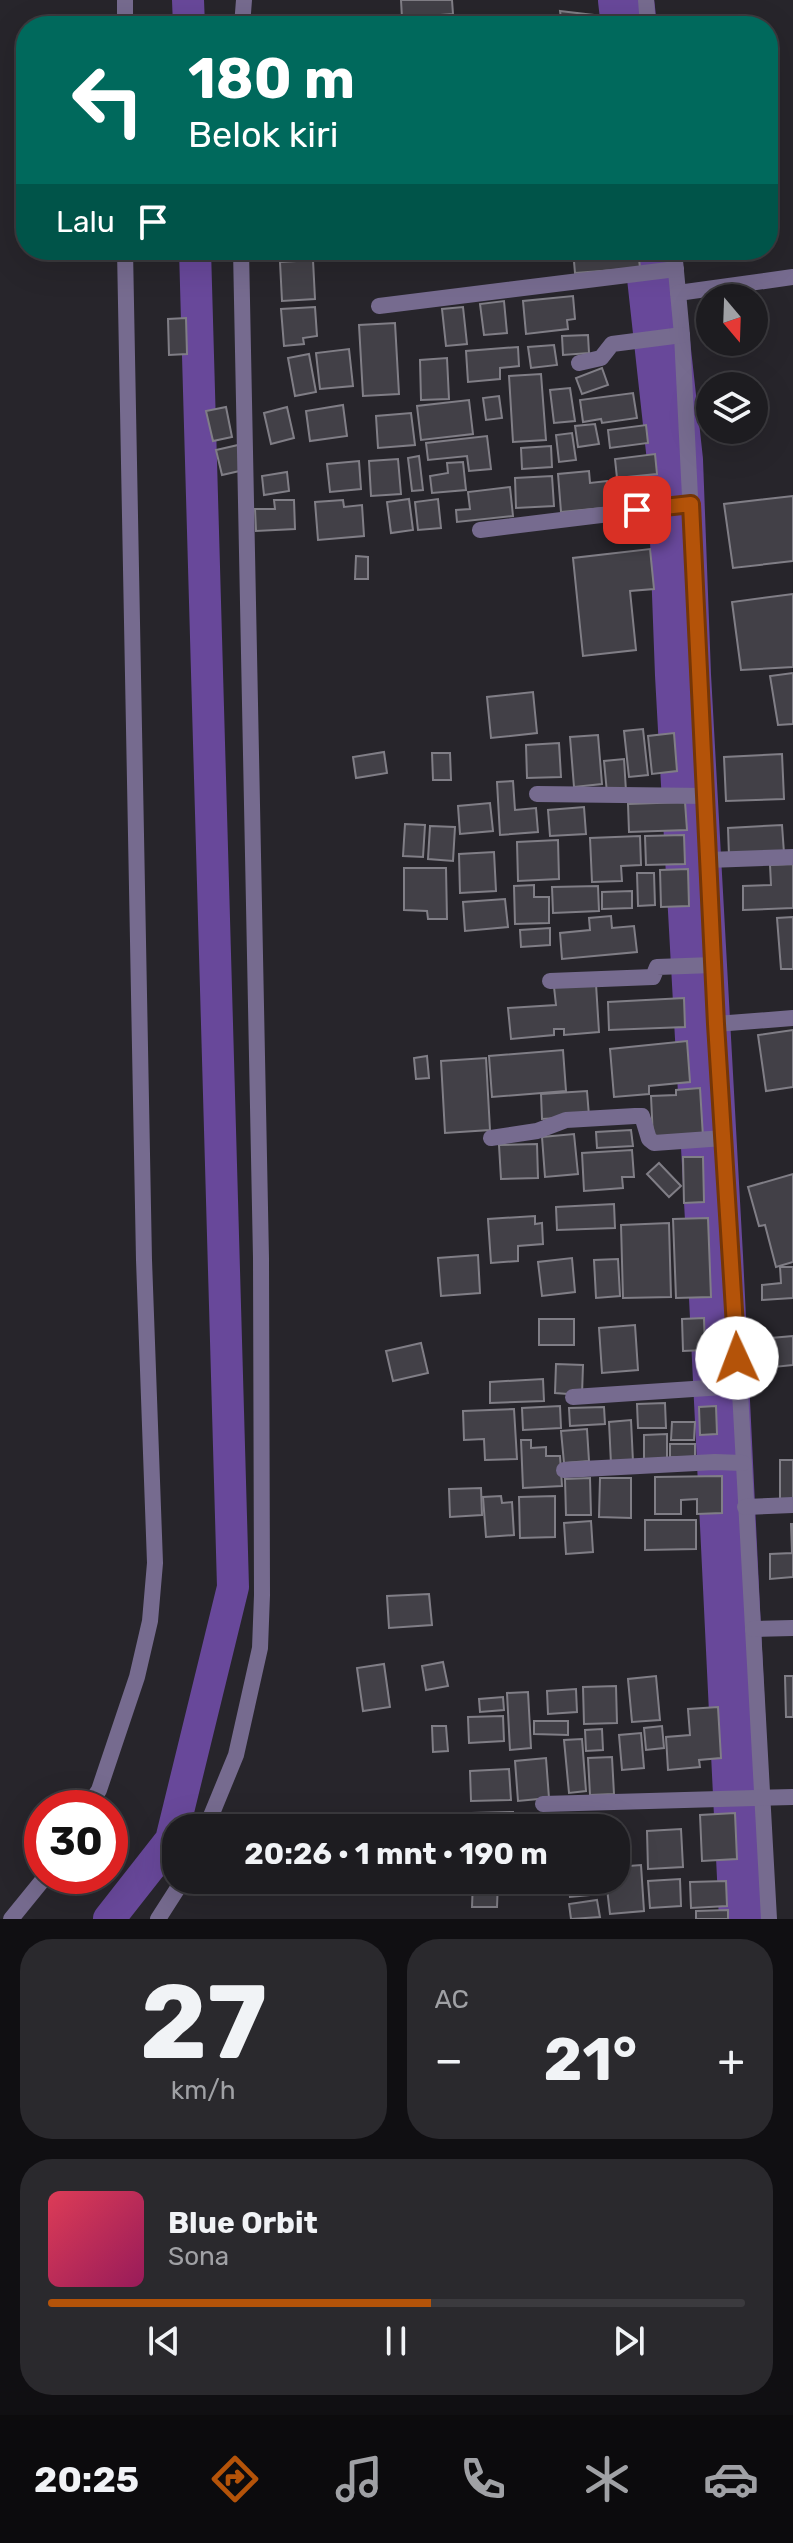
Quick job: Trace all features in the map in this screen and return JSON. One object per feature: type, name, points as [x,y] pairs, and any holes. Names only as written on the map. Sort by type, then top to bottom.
[{"type":"street","points":[[99,1790],[137,1677],[150,1621],[155,1563],[144,1260],[125,260]]},
{"type":"street","points":[[212,1814],[236,1755],[260,1648],[262,1595],[261,1258],[241,260]]},
{"type":"street","points":[[672,260],[670,270],[678,293],[680,505],[694,796],[708,860],[704,966],[716,1024],[713,1139],[725,1387],[730,1462],[745,1507],[753,1629],[751,1799],[769,1919]]},
{"type":"street","points":[[379,306],[670,270]]},
{"type":"street","points":[[678,293],[793,277]]},
{"type":"street","points":[[579,363],[601,358],[612,344],[676,335]]},
{"type":"street","points":[[480,530],[680,505]]},
{"type":"street","points":[[537,794],[694,796]]},
{"type":"street","points":[[708,860],[793,857]]},
{"type":"street","points":[[550,981],[653,977],[657,967],[704,966]]},
{"type":"street","points":[[716,1024],[793,1018]]},
{"type":"street","points":[[491,1138],[537,1131],[566,1120],[642,1116],[649,1139],[654,1143],[713,1139]]},
{"type":"street","points":[[573,1397],[725,1387]]},
{"type":"street","points":[[564,1470],[730,1462]]},
{"type":"street","points":[[745,1507],[793,1505]]},
{"type":"street","points":[[753,1629],[793,1628]]},
{"type":"street","points":[[543,1804],[793,1797]]},
{"type":"street","points":[[11,1919],[31,1894]]},
{"type":"street","points":[[158,1919],[174,1894]]},
{"type":"building","points":[[401,0],[452,0],[453,14],[402,16]]},
{"type":"building","points":[[560,11],[602,16],[561,16]]},
{"type":"building","points":[[313,260],[315,299],[282,301],[280,262]]},
{"type":"building","points":[[574,260],[639,260],[640,268],[575,273]]},
{"type":"building","points":[[573,296],[575,319],[567,320],[568,329],[526,334],[523,301]]},
{"type":"building","points":[[504,301],[507,333],[484,335],[480,304]]},
{"type":"building","points":[[315,307],[317,336],[303,338],[304,344],[284,346],[281,309]]},
{"type":"building","points":[[463,307],[467,344],[446,346],[442,309]]},
{"type":"building","points":[[186,318],[187,354],[169,355],[168,319]]},
{"type":"building","points":[[395,323],[399,394],[363,396],[359,325]]},
{"type":"building","points":[[588,335],[589,353],[563,355],[562,336]]},
{"type":"building","points":[[554,345],[557,365],[531,368],[528,347]]},
{"type":"building","points":[[518,347],[519,366],[500,368],[500,379],[468,382],[466,351]]},
{"type":"building","points":[[349,349],[353,386],[320,389],[316,353]]},
{"type":"building","points":[[309,354],[316,392],[295,396],[288,358]]},
{"type":"building","points":[[447,358],[449,399],[421,400],[420,360]]},
{"type":"building","points":[[602,368],[608,385],[582,394],[576,378]]},
{"type":"building","points":[[541,374],[546,440],[513,442],[509,376]]},
{"type":"building","points":[[570,388],[575,421],[554,423],[550,390]]},
{"type":"building","points":[[633,393],[637,418],[602,423],[601,419],[583,422],[580,400]]},
{"type":"building","points":[[499,396],[502,418],[486,420],[483,398]]},
{"type":"building","points":[[469,400],[473,434],[421,440],[417,406]]},
{"type":"building","points":[[343,405],[347,436],[310,441],[306,411]]},
{"type":"building","points":[[226,407],[232,437],[213,441],[206,411]]},
{"type":"building","points":[[287,407],[294,438],[271,444],[264,413]]},
{"type":"building","points":[[411,413],[415,445],[378,448],[376,416]]},
{"type":"building","points":[[595,424],[599,444],[578,447],[575,426]]},
{"type":"building","points":[[646,425],[648,443],[610,448],[608,430]]},
{"type":"building","points":[[572,433],[576,460],[559,462],[556,435]]},
{"type":"building","points":[[487,436],[491,469],[469,471],[467,456],[428,460],[426,443]]},
{"type":"building","points":[[238,445],[244,470],[222,475],[216,450]]},
{"type":"building","points":[[551,446],[552,467],[522,469],[521,448]]},
{"type":"building","points":[[655,454],[657,474],[617,478],[615,459]]},
{"type":"building","points":[[419,456],[423,490],[412,491],[408,458]]},
{"type":"building","points":[[398,459],[401,494],[371,496],[369,461]]},
{"type":"building","points":[[359,461],[361,489],[330,492],[327,464]]},
{"type":"building","points":[[463,462],[466,490],[432,493],[430,476],[448,473],[447,463]]},
{"type":"building","points":[[589,471],[590,483],[607,481],[608,488],[643,485],[645,504],[561,512],[558,474]]},
{"type":"building","points":[[287,472],[289,491],[264,495],[262,476]]},
{"type":"building","points":[[552,476],[554,506],[516,508],[515,478]]},
{"type":"building","points":[[510,487],[513,516],[457,522],[456,510],[470,509],[468,492]]},
{"type":"building","points":[[793,496],[793,561],[733,568],[724,504]]},
{"type":"building","points":[[409,499],[413,530],[391,533],[387,502]]},
{"type":"building","points":[[438,499],[441,528],[418,530],[415,502]]},
{"type":"building","points":[[274,500],[294,500],[295,529],[256,531],[255,509],[275,509]]},
{"type":"building","points":[[343,500],[344,507],[362,505],[364,536],[318,540],[315,502]]},
{"type":"building","points":[[650,549],[654,589],[630,591],[636,650],[583,656],[573,558]]},
{"type":"building","points":[[356,556],[368,557],[368,579],[355,579]]},
{"type":"building","points":[[793,594],[793,667],[741,670],[732,602]]},
{"type":"building","points":[[793,673],[793,724],[778,725],[770,676]]},
{"type":"building","points":[[533,692],[537,733],[491,738],[487,697]]},
{"type":"building","points":[[643,729],[648,775],[629,777],[624,731]]},
{"type":"building","points":[[674,733],[677,771],[652,774],[648,736]]},
{"type":"building","points":[[598,735],[602,784],[574,787],[570,737]]},
{"type":"building","points":[[559,743],[561,777],[527,778],[526,745]]},
{"type":"building","points":[[384,752],[387,773],[356,778],[353,757]]},
{"type":"building","points":[[432,753],[450,753],[451,780],[433,780]]},
{"type":"building","points":[[782,754],[784,799],[726,801],[724,757]]},
{"type":"building","points":[[624,759],[626,791],[607,793],[604,761]]},
{"type":"building","points":[[513,781],[515,810],[536,808],[538,832],[500,835],[497,782]]},
{"type":"building","points":[[685,802],[687,830],[629,832],[628,804]]},
{"type":"building","points":[[490,803],[493,831],[460,834],[458,806]]},
{"type":"building","points":[[584,807],[586,834],[550,836],[548,810]]},
{"type":"building","points":[[405,824],[425,825],[423,857],[403,856]]},
{"type":"building","points":[[782,825],[784,853],[729,856],[728,828]]},
{"type":"building","points":[[430,826],[455,827],[453,861],[428,859]]},
{"type":"building","points":[[684,835],[685,864],[646,865],[645,836]]},
{"type":"building","points":[[640,836],[641,865],[621,866],[622,881],[592,882],[590,838]]},
{"type":"building","points":[[558,840],[559,879],[518,881],[517,842]]},
{"type":"building","points":[[494,852],[496,891],[460,893],[459,854]]},
{"type":"building","points":[[793,864],[793,908],[743,910],[743,886],[771,885],[770,865]]},
{"type":"building","points":[[404,868],[446,868],[447,919],[428,919],[427,911],[404,910]]},
{"type":"building","points":[[688,869],[689,906],[661,907],[660,870]]},
{"type":"building","points":[[637,873],[654,873],[655,905],[638,906]]},
{"type":"building","points":[[534,885],[534,897],[549,897],[549,923],[515,924],[514,886]]},
{"type":"building","points":[[598,886],[599,911],[553,913],[552,887]]},
{"type":"building","points":[[632,891],[632,908],[602,909],[602,892]]},
{"type":"building","points":[[505,899],[508,927],[465,931],[463,902]]},
{"type":"building","points":[[611,916],[612,928],[634,926],[637,952],[562,959],[560,933],[590,930],[589,918]]},
{"type":"building","points":[[793,917],[793,969],[781,969],[777,918]]},
{"type":"building","points":[[550,928],[550,945],[521,947],[520,930]]},
{"type":"building","points":[[596,984],[599,1032],[564,1035],[564,1029],[554,1029],[554,1035],[511,1039],[508,1008],[556,1005],[554,987]]},
{"type":"building","points":[[684,998],[685,1027],[609,1030],[608,1002]]},
{"type":"building","points":[[793,1030],[793,1087],[766,1091],[758,1035]]},
{"type":"building","points":[[687,1041],[690,1082],[649,1086],[649,1094],[614,1097],[610,1049]]},
{"type":"building","points":[[563,1050],[566,1091],[492,1097],[489,1056]]},
{"type":"building","points":[[427,1056],[429,1078],[416,1079],[414,1058]]},
{"type":"building","points":[[486,1058],[490,1130],[445,1133],[441,1061]]},
{"type":"building","points":[[700,1088],[703,1137],[653,1139],[651,1096],[676,1095],[676,1090]]},
{"type":"building","points":[[587,1091],[589,1116],[542,1119],[541,1094]]},
{"type":"building","points":[[631,1130],[633,1146],[597,1148],[596,1132]]},
{"type":"building","points":[[574,1134],[578,1174],[545,1177],[542,1137]]},
{"type":"building","points":[[537,1144],[538,1178],[501,1179],[499,1145]]},
{"type":"building","points":[[632,1150],[634,1177],[622,1177],[623,1188],[584,1191],[582,1153]]},
{"type":"building","points":[[683,1157],[703,1157],[704,1202],[684,1203]]},
{"type":"building","points":[[659,1163],[681,1186],[669,1197],[647,1174]]},
{"type":"building","points":[[793,1174],[793,1262],[776,1267],[765,1225],[759,1226],[748,1187]]},
{"type":"building","points":[[614,1204],[615,1228],[557,1230],[556,1207]]},
{"type":"building","points":[[535,1216],[535,1224],[542,1223],[543,1244],[518,1246],[518,1261],[491,1263],[488,1219]]},
{"type":"building","points":[[708,1218],[711,1297],[676,1298],[673,1219]]},
{"type":"building","points":[[669,1223],[671,1297],[623,1298],[621,1225]]},
{"type":"building","points":[[478,1255],[480,1293],[441,1296],[438,1258]]},
{"type":"building","points":[[572,1258],[575,1292],[542,1296],[538,1262]]},
{"type":"building","points":[[618,1259],[620,1296],[596,1298],[594,1260]]},
{"type":"building","points":[[780,1267],[793,1267],[793,1298],[762,1300],[762,1285],[781,1283]]},
{"type":"building","points":[[704,1318],[705,1350],[683,1351],[682,1319]]},
{"type":"building","points":[[539,1319],[574,1319],[574,1345],[539,1345]]},
{"type":"building","points":[[635,1325],[638,1370],[602,1373],[599,1328]]},
{"type":"building","points":[[793,1336],[793,1365],[774,1367],[771,1338]]},
{"type":"building","points":[[421,1343],[428,1373],[393,1381],[386,1351]]},
{"type":"building","points":[[556,1364],[583,1365],[582,1395],[555,1393]]},
{"type":"building","points":[[543,1379],[544,1401],[490,1403],[490,1382]]},
{"type":"building","points":[[665,1403],[666,1428],[638,1428],[637,1404]]},
{"type":"building","points":[[560,1406],[561,1428],[523,1430],[522,1408]]},
{"type":"building","points":[[716,1406],[717,1434],[700,1435],[699,1407]]},
{"type":"building","points":[[604,1407],[605,1424],[570,1426],[569,1408]]},
{"type":"building","points":[[514,1409],[517,1459],[485,1460],[484,1439],[464,1440],[463,1411]]},
{"type":"building","points":[[631,1420],[633,1462],[611,1464],[609,1422]]},
{"type":"building","points":[[672,1422],[695,1422],[694,1440],[671,1440]]},
{"type":"building","points":[[587,1429],[589,1461],[564,1463],[561,1431]]},
{"type":"building","points":[[667,1434],[667,1459],[644,1460],[644,1435]]},
{"type":"building","points":[[521,1440],[531,1440],[531,1448],[546,1447],[546,1456],[560,1456],[562,1486],[523,1488]]},
{"type":"building","points":[[670,1444],[695,1444],[695,1458],[670,1457]]},
{"type":"building","points":[[780,1460],[793,1460],[793,1500],[780,1500]]},
{"type":"building","points":[[722,1476],[722,1513],[697,1514],[697,1499],[681,1500],[681,1514],[655,1514],[655,1477]]},
{"type":"building","points":[[590,1478],[591,1515],[566,1515],[565,1479]]},
{"type":"building","points":[[600,1478],[631,1478],[631,1518],[599,1517]]},
{"type":"building","points":[[481,1488],[482,1515],[450,1517],[449,1489]]},
{"type":"building","points":[[501,1496],[502,1503],[512,1502],[514,1535],[486,1537],[483,1497]]},
{"type":"building","points":[[555,1496],[555,1537],[520,1538],[519,1497]]},
{"type":"building","points":[[645,1520],[696,1520],[696,1549],[645,1550]]},
{"type":"building","points":[[591,1521],[593,1552],[566,1554],[564,1523]]},
{"type":"building","points":[[791,1524],[793,1577],[770,1579],[770,1554],[792,1553]]},
{"type":"building","points":[[429,1594],[432,1625],[389,1628],[387,1596]]},
{"type":"building","points":[[443,1662],[448,1686],[426,1690],[422,1666]]},
{"type":"building","points":[[384,1664],[390,1707],[363,1711],[357,1668]]},
{"type":"building","points":[[656,1676],[660,1720],[632,1722],[628,1679]]},
{"type":"building","points":[[785,1676],[793,1676],[793,1717],[786,1717]]},
{"type":"building","points":[[616,1686],[617,1723],[584,1724],[583,1687]]},
{"type":"building","points":[[576,1689],[577,1712],[548,1714],[547,1691]]},
{"type":"building","points":[[528,1692],[531,1748],[510,1750],[507,1693]]},
{"type":"building","points":[[503,1697],[504,1710],[480,1712],[479,1699]]},
{"type":"building","points":[[718,1707],[721,1758],[699,1760],[700,1767],[668,1770],[666,1737],[690,1735],[688,1709]]},
{"type":"building","points":[[503,1716],[504,1741],[469,1743],[468,1717]]},
{"type":"building","points":[[534,1721],[568,1721],[568,1735],[534,1734]]},
{"type":"building","points":[[432,1726],[446,1726],[448,1751],[433,1752]]},
{"type":"building","points":[[662,1726],[664,1748],[646,1750],[644,1728]]},
{"type":"building","points":[[602,1729],[603,1750],[586,1751],[585,1730]]},
{"type":"building","points":[[641,1733],[644,1768],[622,1770],[619,1735]]},
{"type":"building","points":[[582,1739],[586,1791],[569,1793],[564,1740]]},
{"type":"building","points":[[612,1757],[614,1794],[590,1795],[588,1758]]},
{"type":"building","points":[[546,1758],[549,1798],[518,1801],[515,1761]]},
{"type":"building","points":[[509,1769],[511,1800],[471,1801],[470,1771]]},
{"type":"building","points":[[513,1812],[513,1814],[472,1814]]},
{"type":"building","points":[[735,1813],[737,1859],[702,1861],[700,1815]]},
{"type":"building","points":[[681,1829],[683,1867],[648,1869],[647,1831]]},
{"type":"building","points":[[641,1865],[644,1911],[610,1914],[608,1894],[630,1894],[630,1866]]},
{"type":"building","points":[[680,1879],[681,1906],[650,1908],[648,1881]]},
{"type":"building","points":[[726,1881],[727,1906],[691,1908],[690,1882]]},
{"type":"building","points":[[472,1894],[497,1894],[497,1907],[472,1907]]},
{"type":"building","points":[[570,1894],[600,1894],[570,1897]]},
{"type":"building","points":[[597,1900],[600,1917],[571,1919],[569,1904]]},
{"type":"building","points":[[728,1910],[728,1919],[696,1919],[696,1911]]},
{"type":"waterway","points":[[188,0],[189,16]]},
{"type":"waterway","points":[[626,0],[628,16]]},
{"type":"waterway","points":[[109,1919],[171,1840],[233,1587],[195,260]]},
{"type":"waterway","points":[[653,260],[675,460],[683,675],[747,1919]]},
{"type":"route","points":[[637,510],[691,504],[716,1024],[737,1358]]}]
